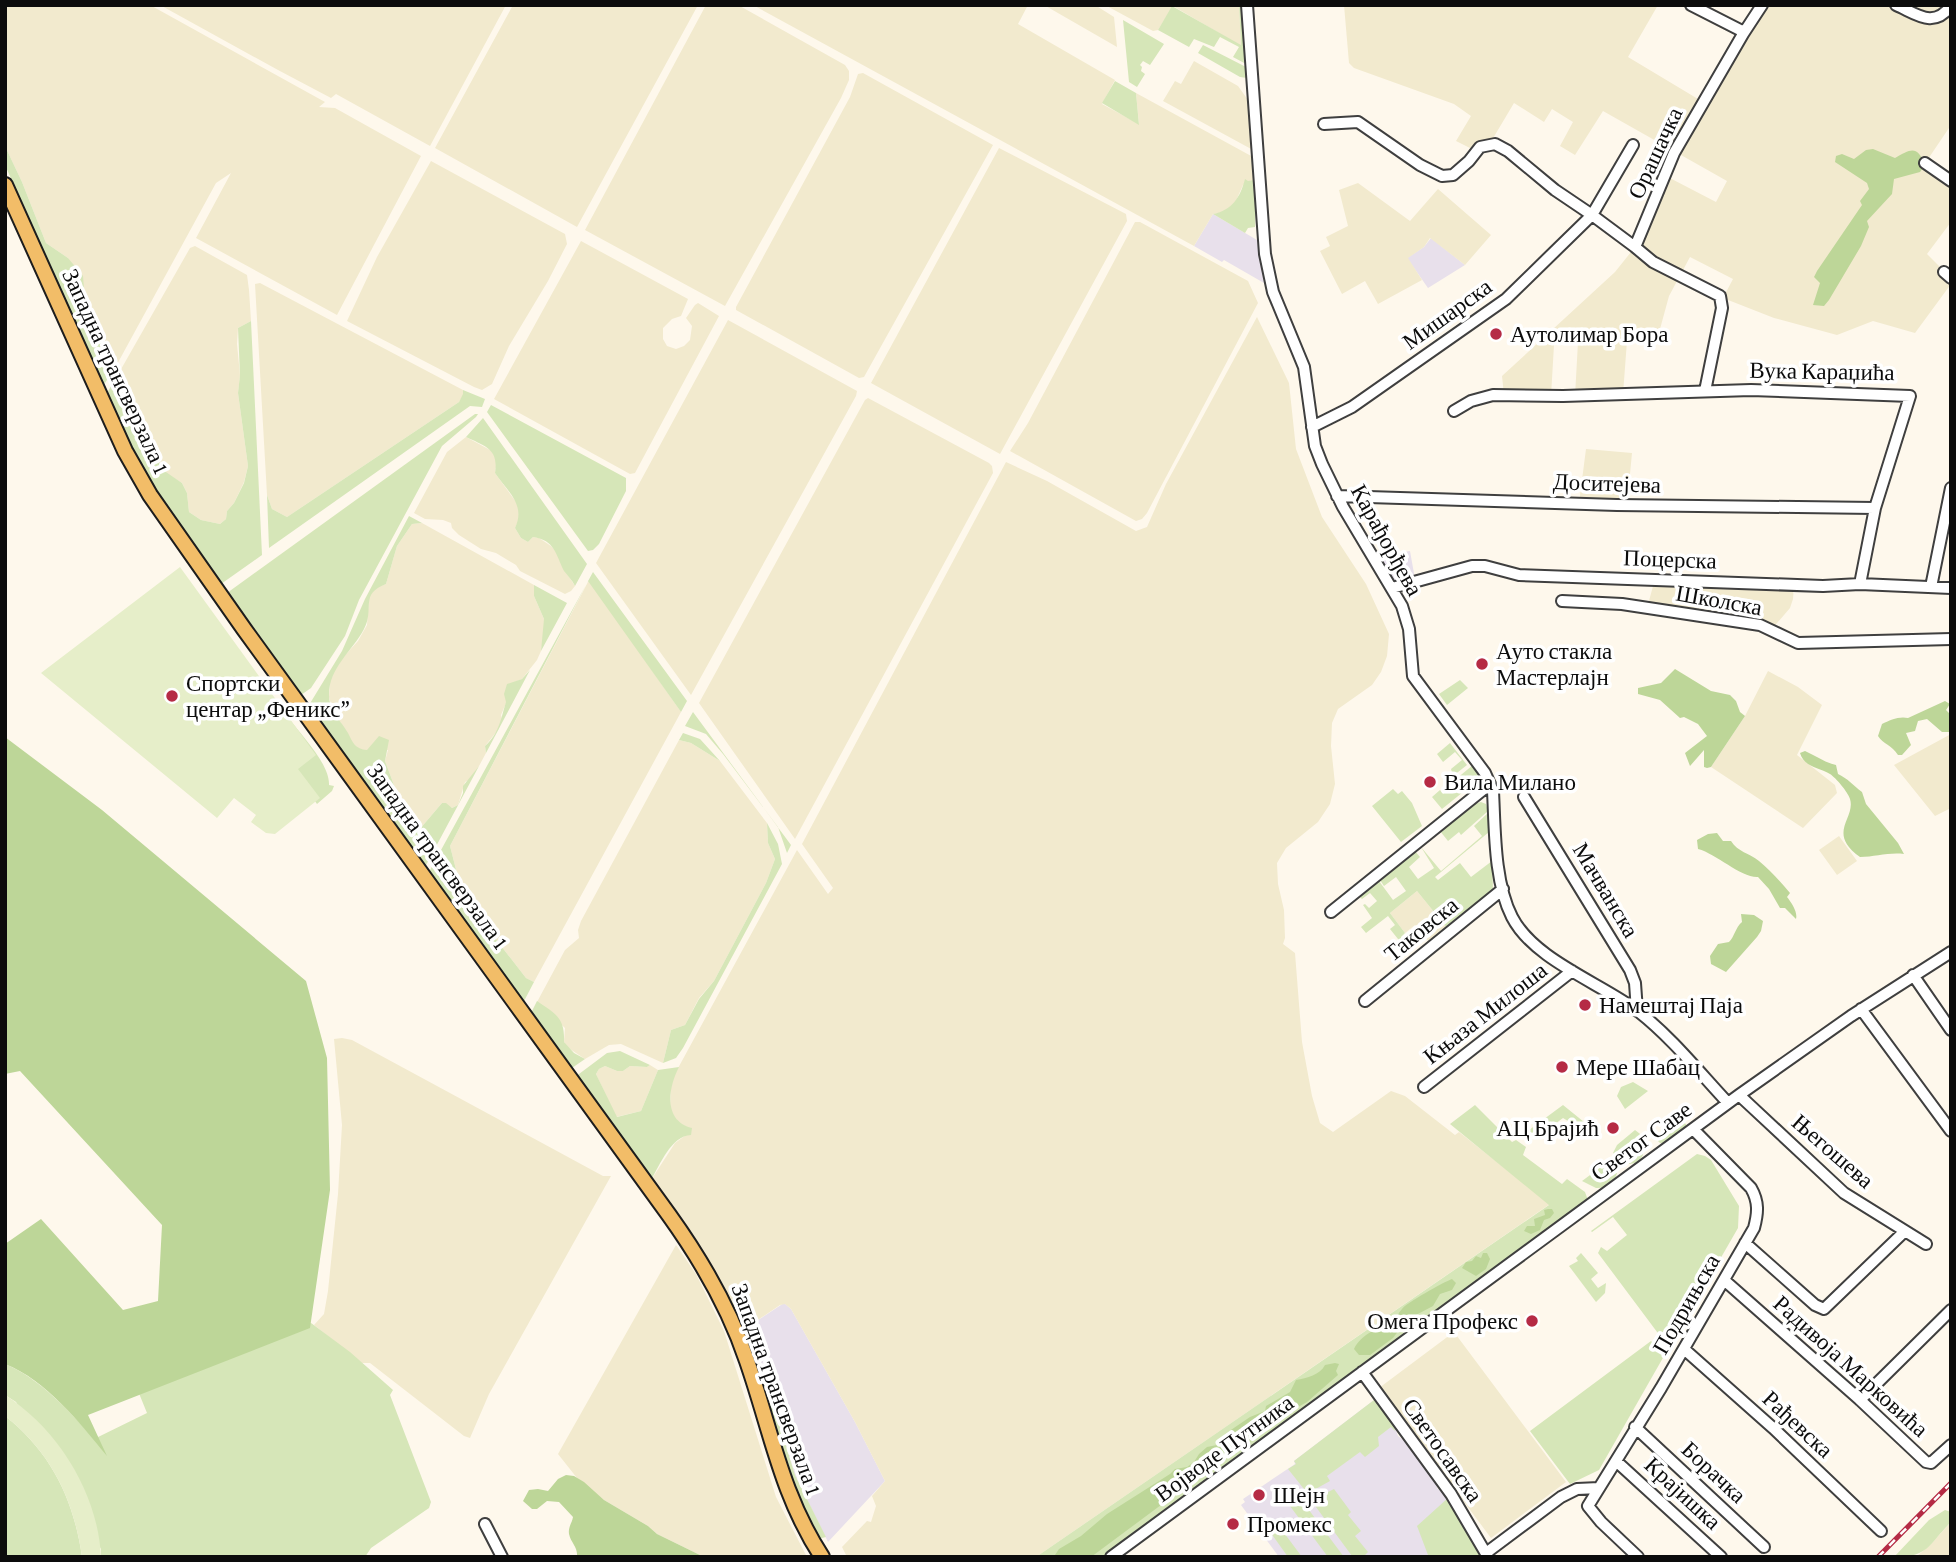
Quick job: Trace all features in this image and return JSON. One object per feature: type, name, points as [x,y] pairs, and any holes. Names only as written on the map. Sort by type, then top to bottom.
[{"type":"main road","name":"Западна трансверзала 1","points":[[5,185],[125,451],[150,495],[244,629],[676,1224],[711,1278],[748,1362],[784,1484],[821,1557]]},
{"type":"street","name":"Карађорђева","points":[[1247,5],[1265,254],[1273,292],[1304,367],[1315,446],[1337,496],[1402,606],[1409,628],[1413,676],[1485,773],[1490,784],[1503,889],[1512,917],[1520,929],[1554,959],[1637,1010],[1679,1048],[1728,1103]]},
{"type":"street","points":[[1691,5],[1744,32]]},
{"type":"street","name":"Орашачка","points":[[1635,247],[1674,153],[1762,5]]},
{"type":"street","points":[[1896,5],[1925,18],[1936,19],[1951,6]]},
{"type":"street","points":[[1324,124],[1358,122],[1420,165],[1442,176],[1453,175],[1480,147],[1494,144],[1508,151],[1555,190],[1653,262],[1720,296],[1722,308],[1705,391]]},
{"type":"street","name":"Мишарска","points":[[1312,427],[1352,407],[1506,299],[1592,215],[1633,145]]},
{"type":"street","points":[[1925,163],[1951,181]]},
{"type":"street","name":"Вука Караџића","points":[[1454,411],[1471,401],[1493,395],[1563,396],[1783,390],[1910,396],[1875,508],[1860,584]]},
{"type":"street","points":[[1931,587],[1951,488]]},
{"type":"street","name":"Доситејева","points":[[1337,496],[1617,505],[1875,508]]},
{"type":"street","name":"Поцерска","points":[[1392,588],[1472,566],[1485,566],[1519,575],[1951,588]]},
{"type":"street","name":"Школска","points":[[1562,601],[1622,604],[1760,625],[1798,643],[1951,639]]},
{"type":"street","points":[[1331,912],[1490,784]]},
{"type":"street","name":"Мачванска","points":[[1524,797],[1630,970],[1637,1010]]},
{"type":"street","name":"Таковска","points":[[1364,1001],[1503,889]]},
{"type":"street","name":"Светог Саве","points":[[1362,1372],[1739,1095],[1861,1009],[1951,952]]},
{"type":"street","name":"Књаза Милоша","points":[[1424,1087],[1572,971]]},
{"type":"street","points":[[1913,975],[1951,1030]]},
{"type":"street","points":[[1861,1009],[1951,1131]]},
{"type":"street","name":"Његошева","points":[[1739,1095],[1844,1193],[1926,1244]]},
{"type":"street","name":"Подрињска","points":[[1638,1557],[1594,1516],[1588,1506],[1724,1280],[1754,1228],[1758,1212],[1756,1197],[1751,1188],[1693,1129]]},
{"type":"street","points":[[1745,1243],[1815,1305],[1824,1309],[1905,1231]]},
{"type":"street","name":"Радивоја Марковића","points":[[1724,1280],[1926,1462],[1931,1463],[1951,1445]]},
{"type":"street","points":[[1860,1400],[1951,1310]]},
{"type":"street","name":"Рађевска","points":[[1684,1349],[1881,1531]]},
{"type":"street","name":"Светосавска","points":[[1362,1372],[1451,1494],[1487,1555],[1567,1493],[1588,1487],[1599,1488]]},
{"type":"street","name":"Војводе Путника","points":[[1111,1557],[1362,1372]]},
{"type":"street","name":"Борачка","points":[[1635,1427],[1764,1547]]},
{"type":"street","name":"Крајишка","points":[[1616,1461],[1721,1557]]},
{"type":"street","points":[[485,1524],[502,1557]]},
{"type":"shaded area","points":[[5,5],[150,5],[325,102],[319,107],[335,108],[421,156],[337,315],[196,238],[231,173],[216,183],[115,368],[106,360],[104,341],[68,258],[46,243],[5,146]]},
{"type":"shaded area","points":[[160,5],[506,5],[430,146],[336,94],[331,98]]},
{"type":"shaded area","points":[[513,5],[698,5],[577,227],[435,148]]},
{"type":"shaded area","points":[[706,5],[738,5],[845,65],[849,71],[849,80],[841,98],[725,306],[585,230]]},
{"type":"shaded area","points":[[753,5],[1028,5],[1018,24],[1115,80],[1102,104],[1139,124],[1136,93],[1253,157],[1254,180],[1243,185],[1235,203],[1224,212],[1213,214],[1194,246]]},
{"type":"shaded area","points":[[1044,5],[1095,5],[1114,17],[1117,47]]},
{"type":"shaded area","points":[[1105,5],[1239,5],[1241,46],[1173,6],[1158,30],[1153,31]]},
{"type":"shaded area","points":[[1344,5],[1658,5],[1628,57],[1703,102],[1762,5],[1951,5],[1945,13],[1951,18],[1951,125],[1926,162],[1951,181],[1951,222],[1927,254],[1951,278],[1951,284],[1915,333],[1873,321],[1837,335],[1774,318],[1723,298],[1733,279],[1690,257],[1669,296],[1657,340],[1627,341],[1623,394],[1575,396],[1578,342],[1554,345],[1551,396],[1504,395],[1502,376],[1615,272],[1635,247],[1664,175],[1716,202],[1727,181],[1603,111],[1575,155],[1560,146],[1573,122],[1552,109],[1544,122],[1514,103],[1489,145],[1472,149],[1456,141],[1471,116],[1454,104],[1354,68],[1349,63]]},
{"type":"shaded area","points":[[1194,61],[1238,86],[1248,100],[1253,150],[1163,101],[1175,81],[1181,84]]},
{"type":"shaded area","points":[[863,73],[993,145],[864,377],[859,378],[736,310],[736,307],[850,97],[858,74]]},
{"type":"shaded area","points":[[999,148],[1126,214],[1127,221],[1000,454],[871,383]]},
{"type":"shaded area","points":[[431,161],[565,234],[567,244],[548,281],[509,346],[492,384],[482,390],[347,321],[377,257]]},
{"type":"shaded area","points":[[1358,183],[1410,221],[1438,189],[1491,235],[1465,265],[1430,238],[1424,247],[1408,258],[1422,280],[1378,304],[1365,281],[1342,294],[1320,251],[1330,246],[1326,237],[1348,226],[1339,190]]},
{"type":"shaded area","points":[[1213,214],[1257,240],[1264,283],[1194,246]]},
{"type":"shaded area","points":[[1135,222],[1140,222],[1248,281],[1258,303],[1147,513],[1136,521],[1010,451],[1028,423]]},
{"type":"shaded area","points":[[1431,238],[1465,265],[1428,288],[1407,258],[1424,247]]},
{"type":"shaded area","points":[[581,241],[688,299],[681,316],[672,319],[663,328],[663,339],[667,346],[676,349],[690,340],[692,326],[686,318],[698,303],[719,316],[635,473],[630,474],[494,399]]},
{"type":"shaded area","points":[[195,246],[247,275],[249,290],[251,321],[238,328],[237,344],[240,375],[238,393],[248,466],[234,503],[227,511],[226,519],[220,524],[201,520],[189,512],[187,493],[182,483],[163,471],[122,387],[120,371],[190,248]]},
{"type":"shaded area","points":[[260,283],[463,390],[464,394],[459,402],[287,517],[272,509],[267,495],[255,284]]},
{"type":"shaded area","points":[[1257,317],[1289,383],[1296,449],[1322,517],[1366,584],[1389,634],[1387,656],[1381,672],[1372,685],[1338,709],[1332,723],[1331,746],[1335,784],[1330,804],[1318,822],[1286,848],[1277,863],[1278,884],[1284,910],[1283,944],[1295,953],[1302,1042],[1320,1123],[1333,1132],[1391,1091],[1405,1096],[1455,1135],[1459,1132],[1550,1204],[1036,1557],[847,1557],[842,1547],[867,1521],[871,1522],[876,1506],[872,1496],[885,1481],[791,1309],[785,1304],[780,1305],[743,1330],[712,1268],[651,1180],[675,1143],[686,1135],[688,1128],[678,1122],[670,1110],[671,1081],[797,850],[828,894],[833,888],[802,844],[1006,462],[1047,481],[1136,531],[1147,527],[1166,484]]},
{"type":"shaded area","points":[[728,320],[857,391],[691,695],[596,563]]},
{"type":"shaded area","points":[[868,398],[989,463],[993,473],[795,839],[699,703]]},
{"type":"shaded area","points":[[466,437],[492,451],[497,461],[495,473],[519,506],[520,518],[515,528],[521,538],[528,542],[533,537],[539,538],[559,555],[575,586],[571,591],[565,594],[520,571],[516,565],[496,553],[481,549],[459,535],[451,523],[425,519],[414,513],[447,452]]},
{"type":"shaded area","points":[[1586,449],[1632,453],[1627,505],[1579,503]]},
{"type":"shaded area","points":[[422,523],[534,585],[534,596],[544,619],[544,631],[537,660],[522,679],[515,682],[501,715],[498,730],[485,746],[486,753],[479,766],[465,782],[458,805],[452,808],[442,803],[419,830],[406,818],[397,799],[385,761],[388,750],[360,750],[353,744],[332,708],[329,697],[330,680],[336,665],[358,641],[367,625],[369,595],[377,587],[386,584],[397,546],[412,524]]},
{"type":"shaded area","points":[[1410,551],[1415,579],[1395,582],[1387,578],[1374,556]]},
{"type":"shaded area","points":[[1655,579],[1794,585],[1793,599],[1790,608],[1771,630],[1647,608]]},
{"type":"shaded area","points":[[589,580],[681,712],[534,982],[526,978],[463,897],[450,846]]},
{"type":"shaded area","points":[[1768,671],[1798,687],[1822,705],[1797,755],[1835,785],[1837,793],[1803,828],[1711,767],[1745,716]]},
{"type":"shaded area","points":[[1951,734],[1951,808],[1935,816],[1894,765]]},
{"type":"shaded area","points":[[679,740],[691,743],[720,761],[767,823],[768,843],[775,859],[766,883],[714,981],[699,998],[685,1025],[671,1030],[663,1063],[621,1044],[609,1045],[585,1059],[567,1047],[564,1042],[565,1028],[537,1002],[565,950],[579,938],[581,921]]},
{"type":"shaded area","points":[[1839,836],[1857,861],[1837,875],[1819,850]]},
{"type":"shaded area","points":[[1417,891],[1447,928],[1429,942],[1415,925],[1405,933],[1390,913]]},
{"type":"shaded area","points":[[334,1039],[352,1040],[603,1176],[611,1176],[489,1394],[470,1438],[370,1363],[362,1363],[314,1325],[324,1314],[338,1194],[342,1125]]},
{"type":"shaded area","points":[[650,1065],[658,1070],[641,1111],[616,1117],[596,1074],[599,1069],[605,1066],[623,1071],[630,1066]]},
{"type":"shaded area","points":[[676,1245],[696,1274],[724,1331],[776,1497],[807,1557],[704,1557],[657,1534],[604,1500],[577,1478],[558,1454]]},
{"type":"shaded area","points":[[784,1303],[791,1309],[885,1481],[828,1542],[795,1475],[749,1326]]},
{"type":"shaded area","points":[[1454,1332],[1566,1482],[1491,1538],[1379,1388]]},
{"type":"shaded area","points":[[1374,1400],[1394,1425],[1398,1436],[1410,1445],[1437,1483],[1437,1488],[1448,1498],[1482,1557],[1279,1557],[1241,1505],[1245,1502],[1243,1499],[1295,1464],[1294,1461]]},
{"type":"shaded area","points":[[1951,1522],[1951,1557],[1916,1557],[1931,1544]]},
{"type":"green space","points":[[1239,5],[1242,5],[1246,64],[1233,57],[1239,47],[1220,37],[1214,47],[1194,39],[1189,47],[1158,30],[1172,6],[1241,45]]},
{"type":"green space","points":[[1123,20],[1164,44],[1150,65],[1143,61],[1140,65],[1145,74],[1137,87],[1129,82]]},
{"type":"green space","points":[[1203,45],[1246,67],[1247,78],[1240,77],[1198,53]]},
{"type":"green space","points":[[1115,81],[1136,93],[1139,125],[1102,103]]},
{"type":"green space","points":[[5,146],[46,243],[68,258],[83,276],[85,301],[104,341],[106,360],[115,368],[103,386],[5,165]]},
{"type":"green space","points":[[1873,149],[1895,158],[1909,151],[1916,151],[1925,165],[1920,172],[1894,179],[1892,194],[1867,221],[1869,227],[1861,246],[1829,300],[1824,306],[1813,305],[1820,283],[1814,277],[1862,205],[1860,201],[1869,189],[1867,183],[1835,162],[1836,156],[1842,154],[1854,159],[1866,150]]},
{"type":"green space","points":[[1245,179],[1254,180],[1256,195],[1255,227],[1248,228],[1245,233],[1213,214],[1225,210],[1234,202]]},
{"type":"green space","points":[[251,321],[262,555],[221,584],[143,468],[107,393],[120,371],[122,387],[163,470],[182,483],[187,493],[189,512],[201,520],[220,524],[226,519],[227,511],[244,483],[248,466],[238,393],[238,328]]},
{"type":"green space","points":[[463,390],[485,399],[482,407],[470,406],[269,548],[267,495],[272,509],[287,517],[459,402]]},
{"type":"green space","points":[[491,405],[626,478],[626,491],[599,544],[593,550],[588,551],[487,412]]},
{"type":"green space","points":[[478,414],[442,446],[359,600],[345,636],[311,688],[301,695],[227,593]]},
{"type":"green space","points":[[483,418],[587,564],[575,586],[546,541],[533,537],[528,542],[521,538],[515,528],[518,520],[517,506],[495,473],[493,453],[466,437]]},
{"type":"green space","points":[[409,516],[422,523],[412,524],[397,546],[386,584],[370,597],[367,622],[337,668],[329,695],[333,710],[357,747],[367,750],[379,736],[389,740],[385,761],[397,799],[406,818],[419,830],[442,803],[452,808],[458,805],[463,786],[479,766],[425,867],[309,705],[342,651],[365,599]]},
{"type":"green space","name":"Спортски центар „Феникс”","points":[[180,567],[316,755],[298,769],[320,798],[275,834],[266,833],[251,822],[256,815],[234,798],[217,818],[41,673]]},
{"type":"green space","points":[[593,572],[687,701],[681,712],[588,581]]},
{"type":"green space","points":[[586,584],[450,846],[463,897],[526,978],[534,982],[523,1003],[429,872]]},
{"type":"green space","points":[[534,585],[567,603],[541,651],[544,619],[534,596]]},
{"type":"green space","points":[[1675,669],[1711,691],[1730,695],[1745,716],[1711,767],[1704,767],[1704,750],[1690,766],[1685,753],[1707,736],[1698,724],[1684,717],[1680,718],[1660,700],[1638,694],[1638,688],[1661,683]]},
{"type":"green space","points":[[530,670],[486,753],[485,746],[501,720],[507,684],[522,679]]},
{"type":"green space","points":[[1460,680],[1468,688],[1447,705],[1439,694]]},
{"type":"green space","points":[[1945,701],[1950,704],[1946,710],[1951,715],[1950,732],[1942,732],[1927,719],[1918,721],[1915,731],[1906,733],[1911,745],[1902,755],[1898,755],[1878,736],[1882,724],[1898,718],[1908,718]]},
{"type":"green space","points":[[693,712],[766,811],[706,734],[685,726]]},
{"type":"green space","points":[[290,720],[321,760],[329,785],[334,786],[317,804],[277,749]]},
{"type":"green space","points":[[683,733],[700,739],[720,761],[691,743],[679,740]]},
{"type":"green space","points":[[5,737],[102,810],[306,981],[327,1058],[330,1190],[310,1328],[88,1415],[107,1456],[48,1391],[5,1364],[5,1244],[41,1219],[123,1310],[158,1301],[162,1225],[20,1071],[5,1074]]},
{"type":"green space","points":[[1450,743],[1467,765],[1453,776],[1451,769],[1462,760],[1455,752],[1443,762],[1437,754]]},
{"type":"green space","points":[[1805,751],[1836,765],[1838,774],[1862,792],[1866,804],[1904,854],[1860,857],[1850,848],[1843,833],[1851,806],[1849,796],[1832,776],[1802,758],[1800,753]]},
{"type":"green space","points":[[1473,765],[1478,780],[1442,809],[1432,797],[1440,790],[1443,794],[1455,784],[1452,780]]},
{"type":"green space","points":[[1393,789],[1398,794],[1402,791],[1412,803],[1422,826],[1401,842],[1372,806]]},
{"type":"green space","points":[[1474,804],[1486,804],[1488,811],[1461,835],[1459,832],[1448,841],[1440,831]]},
{"type":"green space","points":[[1488,813],[1489,832],[1435,877],[1438,880],[1460,863],[1471,877],[1492,861],[1493,890],[1447,928],[1417,891],[1390,913],[1405,933],[1401,937],[1405,942],[1402,944],[1390,929],[1395,925],[1388,916],[1366,933],[1361,927],[1372,918],[1363,905],[1369,908],[1377,901],[1370,893],[1362,899],[1359,896],[1379,881],[1393,900],[1406,891],[1396,877],[1384,886],[1380,880],[1415,851],[1420,857],[1409,867],[1418,879],[1434,868],[1421,847],[1441,871],[1482,836],[1474,826]]},
{"type":"green space","points":[[767,823],[778,844],[782,864],[683,1048],[676,1058],[663,1063],[671,1030],[685,1025],[699,999],[714,981],[766,883],[775,859],[768,843]]},
{"type":"green space","points":[[778,828],[791,845],[787,853]]},
{"type":"green space","points":[[1717,833],[1723,841],[1731,841],[1737,848],[1759,861],[1779,880],[1790,893],[1787,897],[1795,910],[1796,919],[1785,908],[1780,908],[1758,877],[1744,874],[1698,849],[1697,840]]},
{"type":"green space","points":[[1741,914],[1754,915],[1763,921],[1761,931],[1726,972],[1711,964],[1710,956],[1718,944],[1731,940],[1742,922]]},
{"type":"green space","points":[[537,1001],[558,1017],[563,1027],[564,1042],[574,1053],[585,1059],[572,1068],[567,1065],[531,1013]]},
{"type":"green space","points":[[620,1051],[650,1065],[630,1066],[623,1071],[605,1066],[599,1069],[596,1074],[617,1117],[641,1111],[658,1070],[679,1067],[672,1084],[670,1103],[676,1118],[692,1128],[691,1135],[678,1140],[672,1146],[651,1180],[575,1077],[607,1053]]},
{"type":"green space","points":[[1633,1082],[1648,1091],[1625,1109],[1617,1096],[1621,1087]]},
{"type":"green space","points":[[1475,1105],[1512,1142],[1516,1140],[1526,1147],[1523,1155],[1562,1184],[1567,1179],[1585,1192],[1589,1203],[1105,1557],[1036,1557],[1549,1205],[1450,1124]]},
{"type":"green space","points":[[1563,1105],[1584,1122],[1576,1126],[1563,1118],[1536,1138],[1530,1138],[1525,1133]]},
{"type":"green space","points":[[1680,1121],[1686,1124],[1686,1127],[1665,1143],[1658,1141],[1660,1136]]},
{"type":"green space","points":[[1635,1130],[1644,1137],[1643,1155],[1639,1162],[1630,1164],[1613,1153],[1617,1145]]},
{"type":"green space","points":[[1697,1154],[1711,1160],[1739,1206],[1738,1228],[1669,1348],[1598,1253],[1601,1247],[1607,1251],[1627,1235],[1613,1217],[1591,1231]]},
{"type":"green space","points":[[1609,1161],[1617,1173],[1609,1185],[1596,1188],[1582,1181]]},
{"type":"green space","points":[[1552,1209],[1554,1213],[1544,1220],[1540,1230],[1531,1234],[1524,1231],[1527,1226],[1535,1226],[1534,1219],[1545,1215],[1544,1210]]},
{"type":"green space","points":[[1483,1253],[1487,1253],[1490,1259],[1486,1269],[1476,1276],[1462,1268],[1476,1256],[1481,1258]]},
{"type":"green space","points":[[1581,1253],[1598,1273],[1591,1279],[1598,1288],[1606,1283],[1605,1293],[1596,1302],[1569,1266],[1578,1261],[1576,1258]]},
{"type":"green space","points":[[1452,1279],[1456,1283],[1452,1290],[1440,1294],[1433,1306],[1416,1315],[1393,1338],[1370,1355],[1359,1355],[1354,1349],[1361,1339],[1371,1332],[1394,1324],[1397,1316],[1410,1302]]},
{"type":"green space","points":[[311,1323],[350,1352],[393,1390],[390,1395],[431,1502],[429,1508],[371,1548],[365,1557],[101,1557],[101,1549],[16,1402],[5,1395],[5,1364],[42,1387],[65,1407],[94,1439],[147,1413],[136,1386]]},
{"type":"green space","points":[[749,1326],[795,1475],[826,1537],[818,1539],[799,1507],[743,1330]]},
{"type":"green space","points":[[1651,1341],[1664,1356],[1599,1470],[1570,1484],[1530,1431]]},
{"type":"green space","points":[[1339,1364],[1336,1371],[1338,1375],[1307,1402],[1231,1453],[1091,1557],[1043,1557],[1055,1555],[1059,1549],[1081,1536],[1107,1514],[1175,1469],[1187,1467],[1207,1447],[1217,1445],[1225,1434],[1250,1417],[1265,1411],[1266,1406],[1290,1392],[1296,1380],[1313,1376],[1325,1365]]},
{"type":"green space","points":[[5,1395],[42,1426],[72,1465],[92,1509],[101,1557],[82,1557],[73,1516],[58,1479],[35,1445],[5,1416]]},
{"type":"green space","points":[[1374,1400],[1394,1425],[1395,1431],[1391,1427],[1378,1437],[1379,1446],[1365,1457],[1360,1452],[1327,1476],[1330,1481],[1312,1491],[1304,1489],[1288,1469],[1296,1464],[1294,1461]]},
{"type":"green space","points":[[5,1416],[35,1445],[58,1479],[73,1516],[82,1557],[5,1557]]},
{"type":"green space","points":[[566,1475],[584,1482],[604,1500],[657,1534],[704,1557],[577,1557],[569,1534],[573,1517],[559,1502],[547,1501],[537,1509],[532,1509],[523,1501],[529,1490],[548,1491],[558,1479]]},
{"type":"green space","points":[[1334,1489],[1351,1512],[1348,1515],[1361,1531],[1355,1536],[1368,1552],[1363,1557],[1352,1556],[1313,1503],[1316,1498]]},
{"type":"green space","points":[[1288,1490],[1300,1498],[1344,1557],[1328,1557],[1281,1494]]},
{"type":"green space","points":[[1448,1498],[1482,1557],[1426,1557],[1428,1555],[1417,1526]]},
{"type":"green space","points":[[1945,1510],[1951,1512],[1951,1522],[1927,1548],[1914,1555],[1894,1557],[1929,1520]]},
{"type":"green space","points":[[1276,1522],[1302,1557],[1288,1557],[1268,1529]]},
{"type":"railway","points":[[1878,1557],[1951,1483]]},
{"type":"place","name":"Аутолимар Бора","points":[[1496,334]]},
{"type":"place","name":"Ауто стакла Мастерлајн","points":[[1482,664]]},
{"type":"place","name":"Спортски центар „Феникс”","points":[[172,696]]},
{"type":"place","name":"Вила Милано","points":[[1430,782]]},
{"type":"place","name":"Намештај Паја","points":[[1585,1005]]},
{"type":"place","name":"Мере Шабац","points":[[1562,1067]]},
{"type":"place","name":"АЦ Брајић","points":[[1613,1128]]},
{"type":"place","name":"Омега Профекс","points":[[1532,1321]]},
{"type":"place","name":"Шејн","points":[[1259,1495]]},
{"type":"place","name":"Промекс","points":[[1233,1524]]}]
